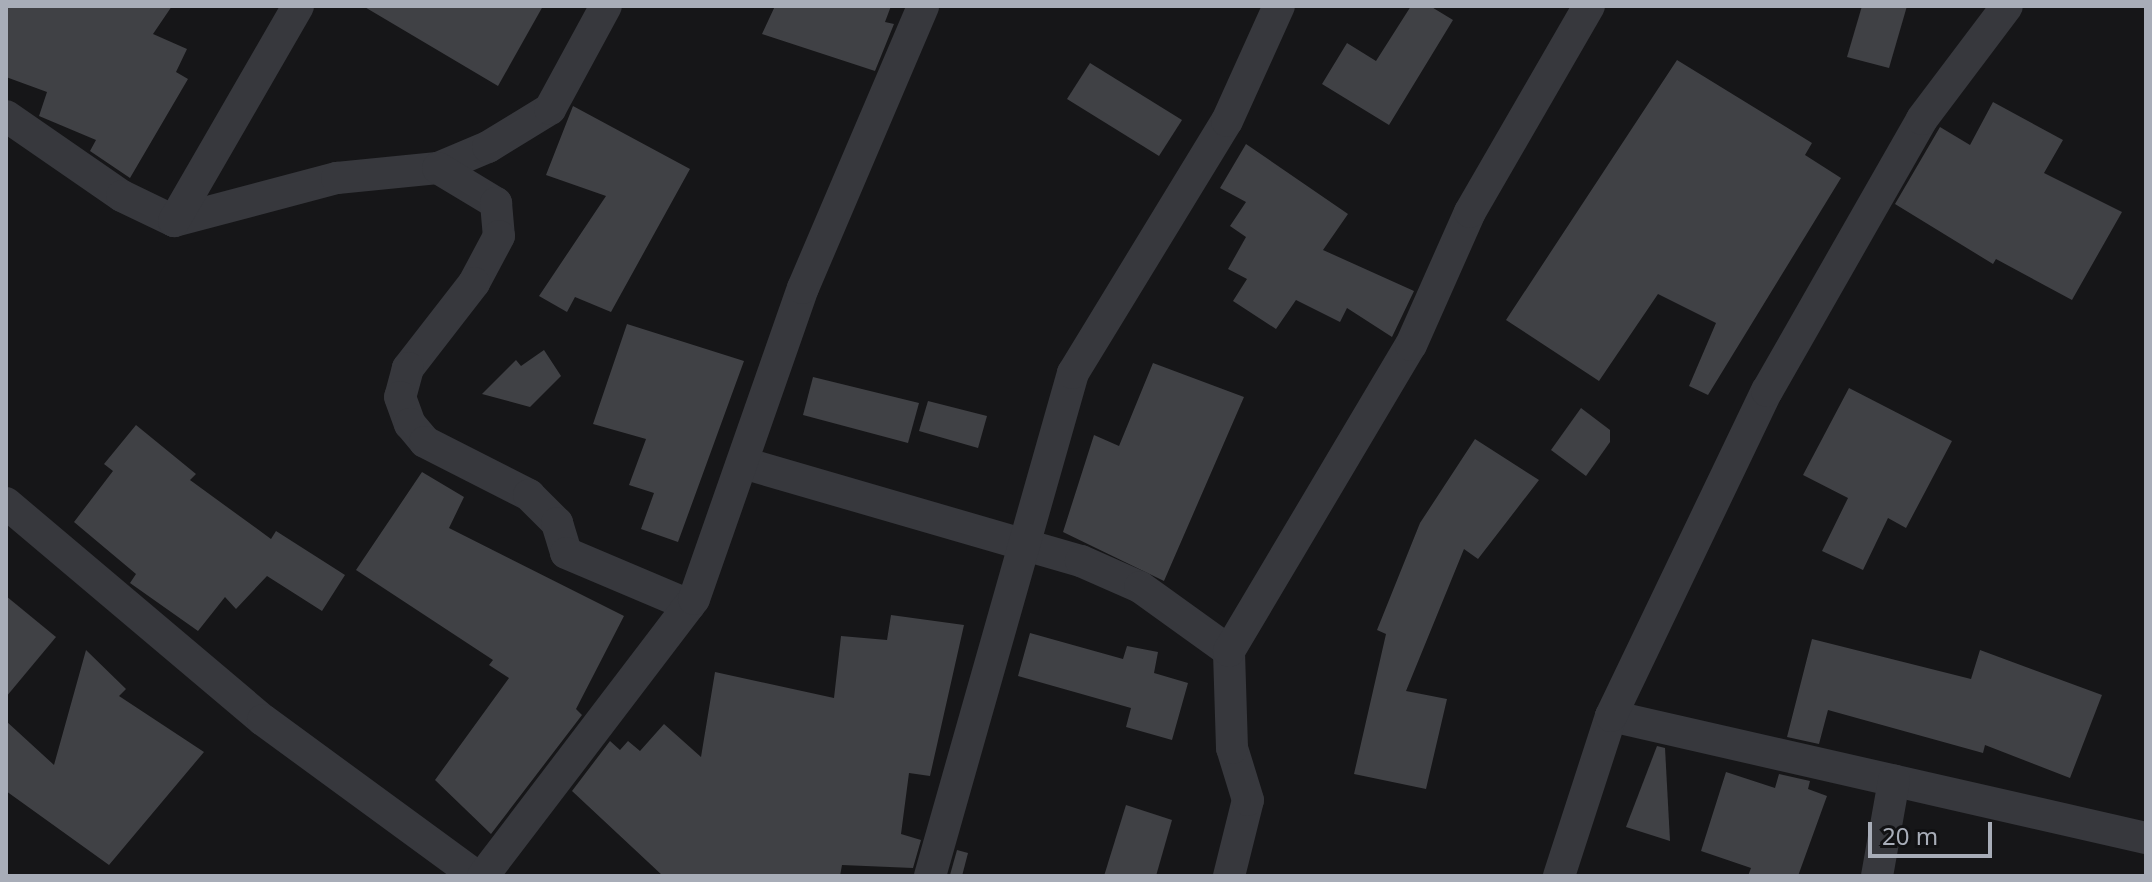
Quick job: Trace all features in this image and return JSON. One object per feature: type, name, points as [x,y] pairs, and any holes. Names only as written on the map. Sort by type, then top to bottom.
[{"type":"street","points":[[174,221],[298,6]]},
{"type":"street","points":[[6,116],[122,196],[174,221],[337,178],[438,168],[550,109],[606,6]]},
{"type":"street","points":[[483,876],[689,605],[743,463],[803,288],[923,6]]},
{"type":"street","points":[[930,876],[1028,549],[1073,373],[1227,121],[1279,6]]},
{"type":"street","points":[[1229,876],[1248,800],[1232,748],[1229,651],[1411,345],[1470,212],[1589,6]]},
{"type":"street","points":[[1559,876],[1611,716],[1767,391],[1922,119],[2007,6]]},
{"type":"street","points":[[438,168],[496,203],[499,236],[474,283],[408,368],[400,397],[410,424],[425,442],[529,495],[557,523],[566,553],[689,605]]},
{"type":"street","points":[[743,463],[1028,549],[1140,587],[1229,651]]},
{"type":"street","points":[[6,503],[263,720],[476,876]]},
{"type":"street","points":[[1611,716],[2146,838]]},
{"type":"street","points":[[1877,876],[1894,781]]},
{"type":"building","points":[[6,6],[172,6],[153,34],[187,49],[176,72],[188,79],[130,178],[90,151],[96,140],[39,116],[47,92],[6,77]]},
{"type":"building","points":[[363,6],[543,6],[498,86]]},
{"type":"building","points":[[775,6],[891,6],[885,22],[894,24],[875,71],[762,34]]},
{"type":"building","points":[[1411,6],[1430,6],[1453,20],[1389,125],[1322,84],[1347,43],[1376,61]]},
{"type":"building","points":[[1862,6],[1907,6],[1889,68],[1847,57]]},
{"type":"building","points":[[1677,60],[1812,143],[1805,155],[1841,178],[1708,395],[1689,386],[1716,323],[1658,294],[1599,381],[1506,320]]},
{"type":"building","points":[[1090,63],[1182,120],[1159,156],[1067,99]]},
{"type":"building","points":[[1993,102],[2063,140],[2044,173],[2122,212],[2072,300],[1996,259],[1993,264],[1895,204],[1940,127],[1970,145]]},
{"type":"building","points":[[573,106],[690,169],[611,312],[575,297],[567,312],[539,296],[606,196],[546,175]]},
{"type":"building","points":[[1246,144],[1348,214],[1323,250],[1414,291],[1392,337],[1347,308],[1340,322],[1296,300],[1276,329],[1233,301],[1247,279],[1228,269],[1246,237],[1230,226],[1246,202],[1220,188]]},
{"type":"building","points":[[627,324],[744,361],[678,542],[641,529],[654,493],[629,485],[646,439],[593,424]]},
{"type":"building","points":[[544,350],[561,376],[530,407],[482,394],[516,360],[521,366]]},
{"type":"building","points":[[1153,363],[1244,397],[1164,581],[1063,532],[1094,435],[1119,446]]},
{"type":"building","points":[[813,377],[919,403],[908,443],[803,415]]},
{"type":"building","points":[[1849,388],[1952,441],[1906,528],[1888,518],[1863,570],[1822,551],[1848,498],[1803,475]]},
{"type":"building","points":[[928,401],[987,416],[978,448],[919,431]]},
{"type":"building","points":[[1581,408],[1610,430],[1610,442],[1586,476],[1551,450]]},
{"type":"building","points":[[136,425],[196,474],[190,480],[271,539],[276,531],[345,575],[322,611],[267,576],[236,609],[225,597],[198,631],[130,583],[136,574],[74,522],[113,471],[104,464]]},
{"type":"building","points":[[1475,439],[1539,480],[1478,559],[1464,549],[1406,691],[1447,699],[1426,789],[1354,774],[1386,634],[1377,630],[1420,523]]},
{"type":"building","points":[[422,472],[464,497],[449,528],[624,616],[576,709],[582,715],[491,834],[435,780],[509,678],[489,665],[493,660],[356,570]]},
{"type":"building","points":[[6,596],[56,637],[6,697]]},
{"type":"building","points":[[891,615],[964,625],[930,776],[909,773],[901,834],[921,840],[913,868],[842,865],[840,876],[663,876],[572,791],[610,741],[620,750],[628,741],[640,751],[664,724],[701,757],[715,672],[834,698],[841,636],[887,640]]},
{"type":"building","points":[[1030,633],[1123,659],[1127,646],[1158,652],[1154,673],[1188,683],[1172,740],[1126,727],[1131,708],[1018,676]]},
{"type":"building","points":[[1812,639],[1971,679],[1980,650],[2102,695],[2070,778],[1985,745],[1983,753],[1828,710],[1819,744],[1787,737]]},
{"type":"building","points":[[86,650],[126,689],[119,696],[204,752],[109,865],[6,791],[6,721],[54,765]]},
{"type":"building","points":[[1657,746],[1665,748],[1670,841],[1626,827]]},
{"type":"building","points":[[1726,772],[1775,788],[1779,774],[1810,781],[1808,789],[1827,796],[1798,876],[1748,876],[1751,868],[1701,851]]},
{"type":"building","points":[[1126,805],[1172,820],[1156,876],[1104,876]]},
{"type":"building","points":[[957,850],[968,853],[962,876],[950,875]]}]
